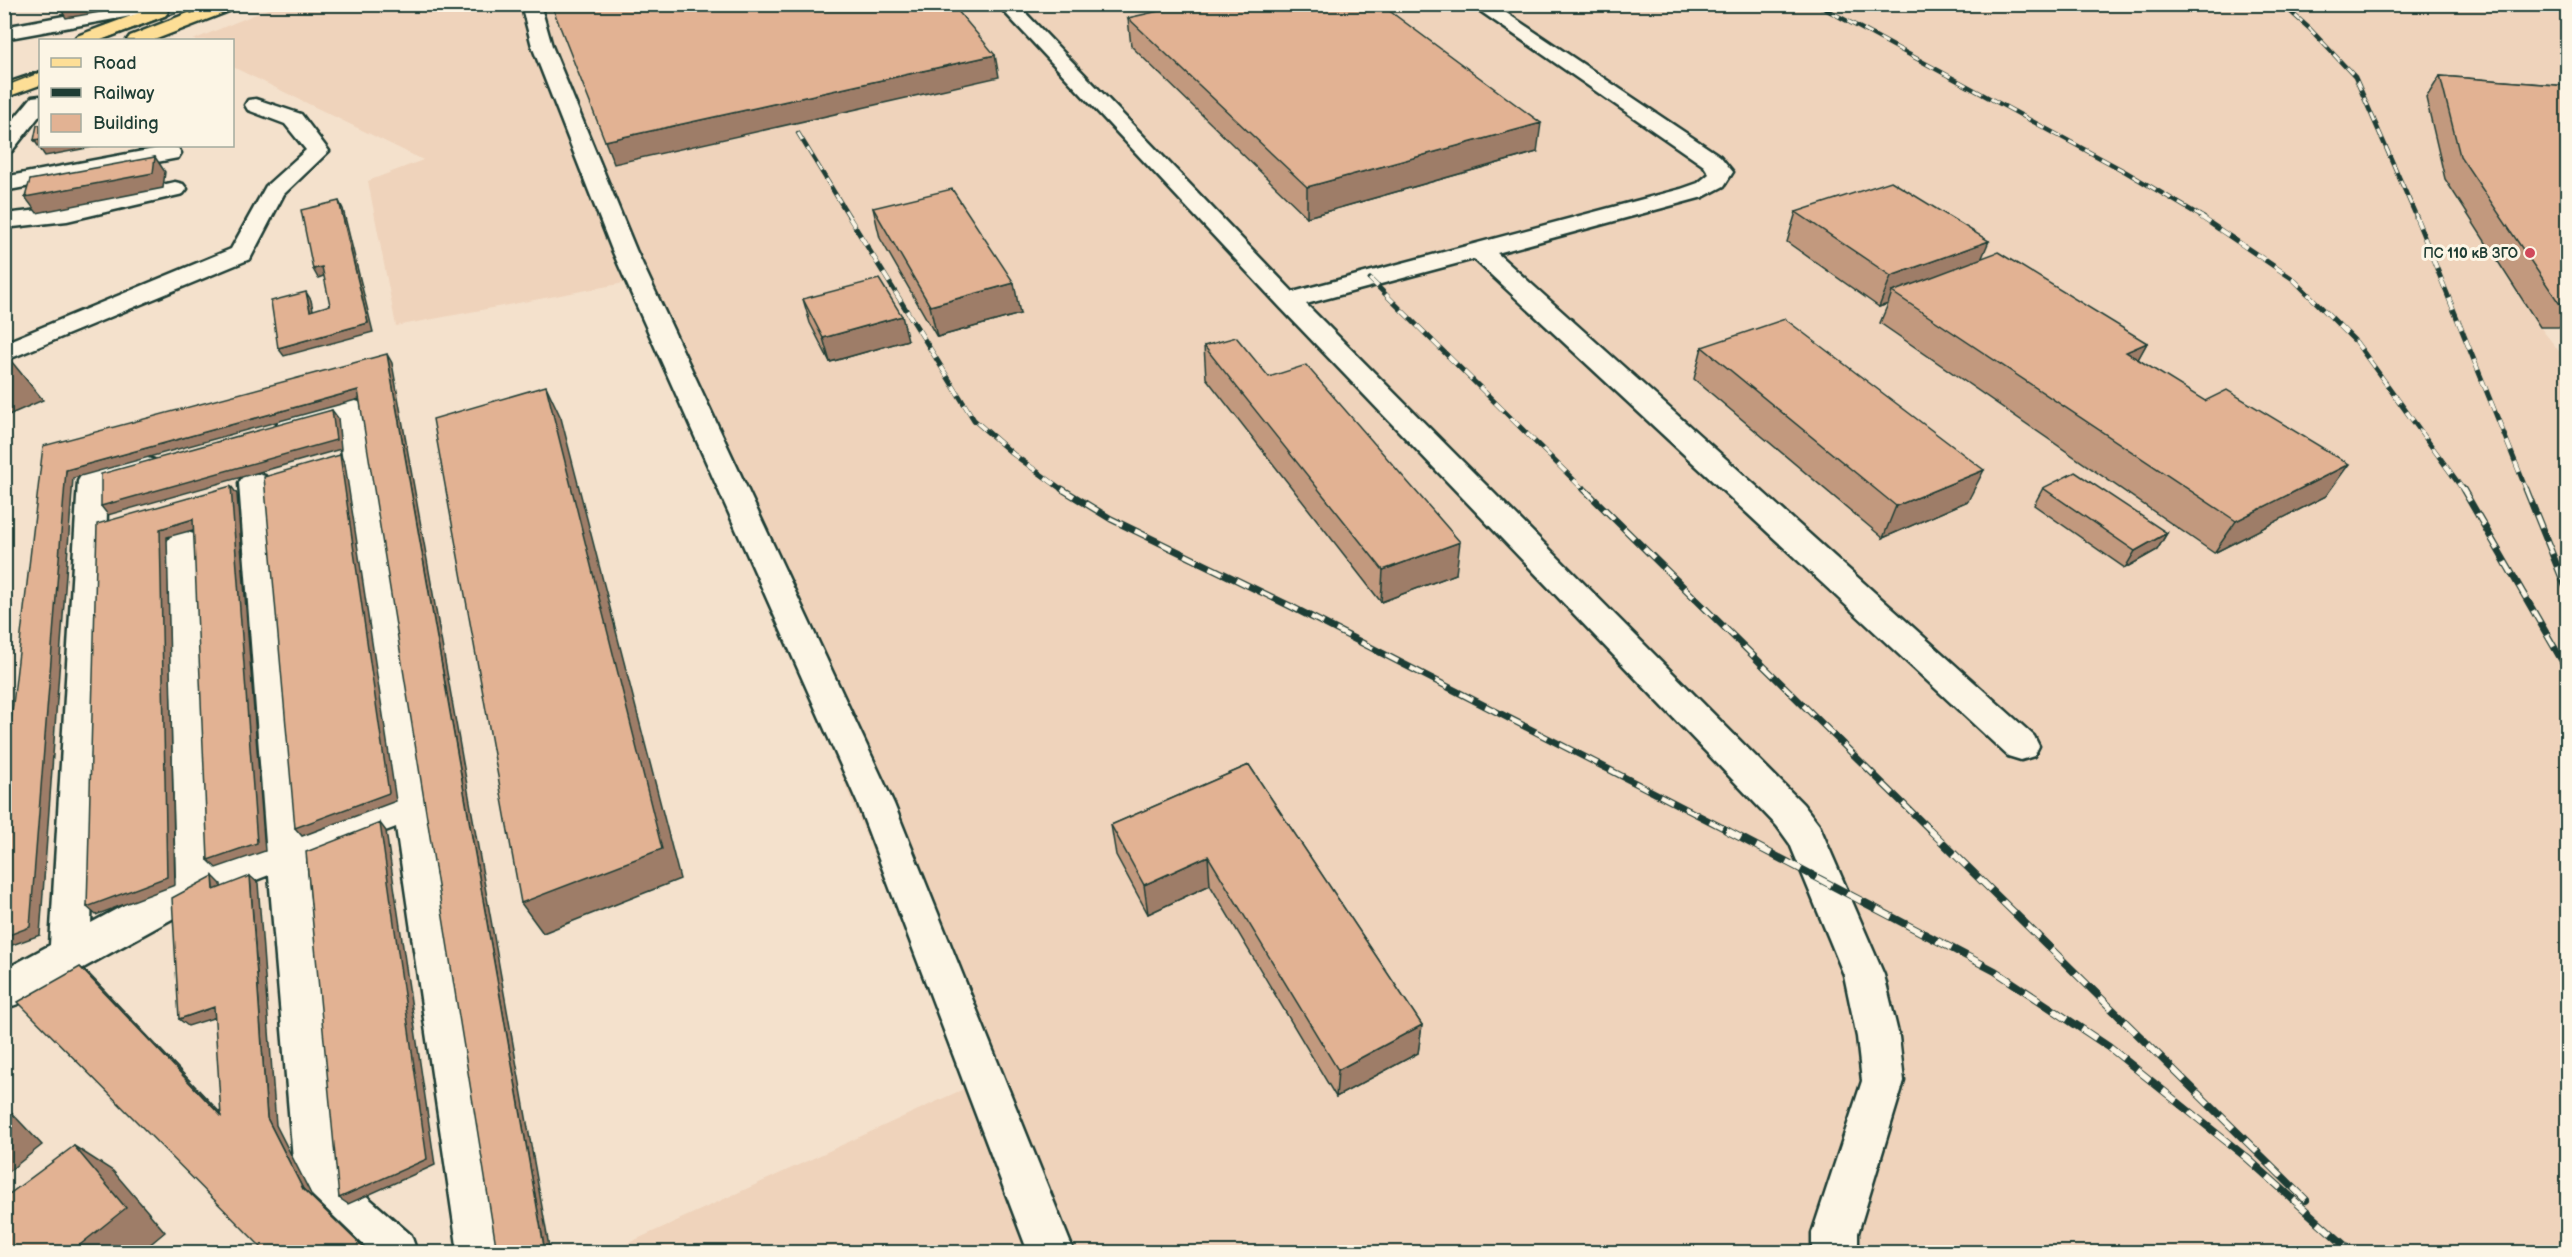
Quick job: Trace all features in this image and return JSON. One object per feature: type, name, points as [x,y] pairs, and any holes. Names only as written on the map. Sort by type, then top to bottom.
[{"type":"main road","points":[[87,39],[177,4]]},
{"type":"main road","points":[[140,39],[230,4]]},
{"type":"main road","points":[[4,71],[39,57]]},
{"type":"main road","points":[[4,92],[39,78]]},
{"type":"street","points":[[4,33],[164,4]]},
{"type":"street","points":[[530,4],[542,46],[624,250],[876,804],[1051,1252]]},
{"type":"street","points":[[1006,4],[1288,301],[1790,815],[1806,836],[1864,975],[1878,1037],[1883,1081],[1835,1233],[1836,1252]]},
{"type":"street","points":[[1288,301],[1705,189],[1719,179],[1722,172],[1712,161],[1479,4]]},
{"type":"street","points":[[4,146],[39,103]]},
{"type":"street","points":[[7,349],[241,254],[274,191],[318,152],[293,119],[256,105]]},
{"type":"street","points":[[4,184],[170,153]]},
{"type":"street","points":[[4,221],[67,214],[175,189]]},
{"type":"street","points":[[1479,250],[2021,746]]},
{"type":"street","points":[[260,433],[349,408],[345,456],[411,806],[481,1252]]},
{"type":"street","points":[[70,954],[93,481],[171,459]]},
{"type":"street","points":[[254,482],[285,852],[318,1183],[394,1252]]},
{"type":"street","points":[[91,530],[123,520]]},
{"type":"street","points":[[183,542],[196,886]]},
{"type":"street","points":[[4,991],[196,886],[411,806]]},
{"type":"shaded area","points":[[280,4],[2557,4],[2567,9],[2567,109],[2540,327],[2567,361],[2567,1252],[609,1252],[968,1087],[640,280],[396,326],[368,181],[423,160],[234,67],[234,39],[195,39]]},
{"type":"building","points":[[63,4],[99,4],[62,11]]},
{"type":"building","points":[[551,4],[952,4],[995,55],[605,141]]},
{"type":"building","points":[[1190,4],[1380,4],[1541,123],[1307,187],[1128,18]]},
{"type":"building","name":"ПС 110 кВ ЗГО","points":[[2440,76],[2568,86],[2568,303],[2559,303],[2460,156]]},
{"type":"building","points":[[37,125],[39,125],[39,139],[34,140]]},
{"type":"building","points":[[155,157],[153,173],[25,197],[30,180]]},
{"type":"building","points":[[1891,181],[1989,241],[1891,276],[1796,212]]},
{"type":"building","points":[[952,189],[1014,283],[930,306],[873,208]]},
{"type":"building","points":[[339,201],[368,323],[278,348],[271,301],[306,292],[310,311],[330,305],[322,267],[313,269],[301,210]]},
{"type":"building","points":[[1998,252],[2147,343],[2126,352],[2205,401],[2227,390],[2349,464],[2236,521],[1892,292]]},
{"type":"building","points":[[879,279],[902,316],[823,338],[803,299]]},
{"type":"building","points":[[1785,319],[1984,470],[1896,506],[1702,347]]},
{"type":"building","points":[[1236,337],[1269,377],[1306,365],[1460,542],[1383,570],[1204,346]]},
{"type":"building","points":[[387,354],[545,1252],[497,1252],[358,390],[66,470],[30,927],[4,937],[4,781],[43,446]]},
{"type":"building","points":[[546,386],[662,849],[521,903],[433,419]]},
{"type":"building","points":[[332,410],[336,440],[101,506],[101,474]]},
{"type":"building","points":[[340,455],[389,793],[295,828],[264,477]]},
{"type":"building","points":[[2075,472],[2167,533],[2135,551],[2043,488]]},
{"type":"building","points":[[231,486],[257,843],[208,860],[193,519],[160,529],[167,877],[87,907],[97,524]]},
{"type":"building","points":[[1249,765],[1422,1025],[1338,1070],[1208,856],[1144,885],[1111,825]]},
{"type":"building","points":[[380,823],[427,1159],[339,1198],[306,852]]},
{"type":"building","points":[[213,876],[214,890],[250,876],[267,1118],[303,1189],[368,1252],[266,1252],[18,1002],[80,967],[221,1116],[214,1007],[179,1019],[172,898]]},
{"type":"building","points":[[74,1146],[126,1208],[71,1252],[4,1252],[4,1198]]},
{"type":"tram line","points":[[107,39],[198,4]]},
{"type":"tram line","points":[[191,13],[214,4]]},
{"type":"tram line","points":[[4,86],[39,72]]},
{"type":"railway","points":[[1816,4],[2126,172],[2204,218]]},
{"type":"railway","points":[[2282,4],[2310,29],[2355,77],[2417,218]]},
{"type":"railway","points":[[798,133],[850,218]]},
{"type":"railway","points":[[849,217],[974,420],[1013,454],[1064,491]]},
{"type":"railway","points":[[2201,217],[2293,279],[2356,342],[2464,491]]},
{"type":"railway","points":[[2416,217],[2527,491]]},
{"type":"railway","points":[[1370,279],[1585,491]]},
{"type":"railway","points":[[1062,489],[1111,519],[1290,606],[1729,831]]},
{"type":"railway","points":[[1584,489],[1931,831]]},
{"type":"railway","points":[[2463,489],[2568,671]]},
{"type":"railway","points":[[2526,489],[2568,593]]},
{"type":"railway","points":[[1726,830],[1995,971],[2109,1047],[2247,1158],[2352,1252]]},
{"type":"railway","points":[[1930,830],[2306,1200]]},
{"type":"place","name":"ПС 110 кВ ЗГО","points":[[2530,253]]}]
